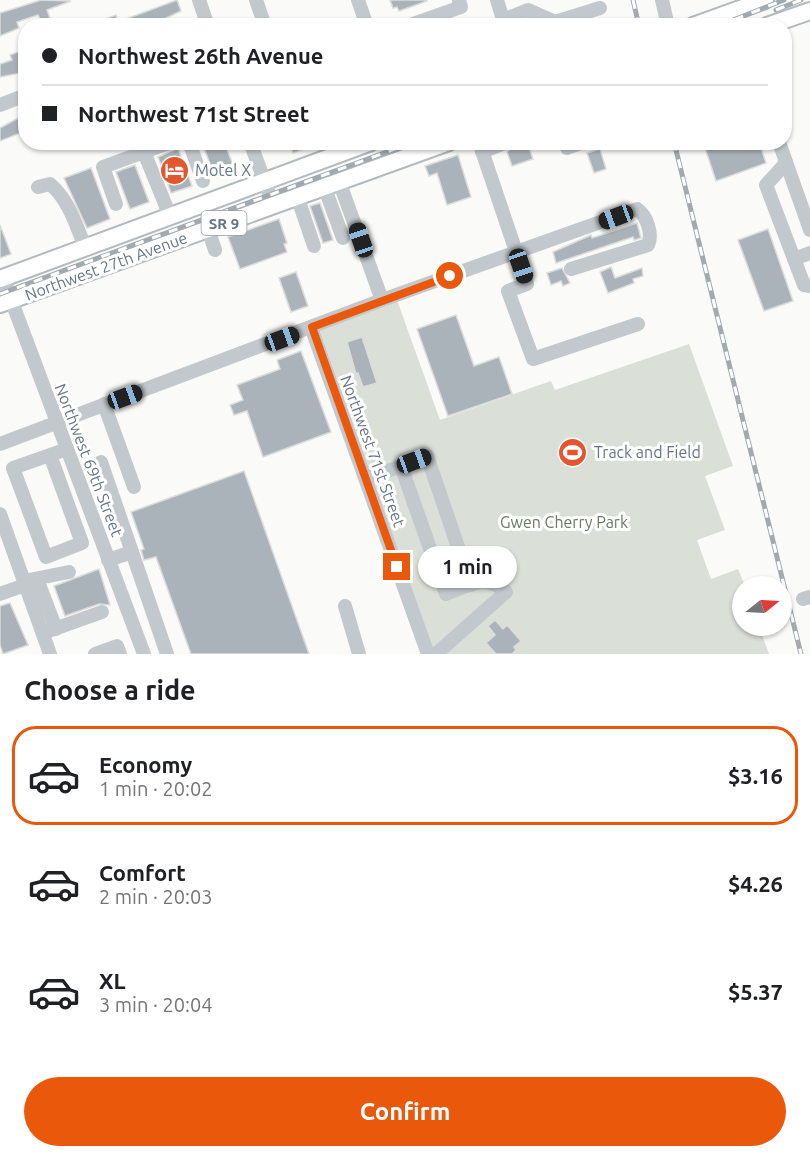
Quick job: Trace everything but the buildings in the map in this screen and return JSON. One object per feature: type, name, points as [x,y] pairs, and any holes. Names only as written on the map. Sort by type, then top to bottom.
[{"type":"main road","points":[[715,18],[765,0]]},
{"type":"main road","points":[[790,18],[810,11]]},
{"type":"main road","name":"Northwest 27th Avenue","points":[[1,278],[349,150]]},
{"type":"main road","name":"Northwest 27th Avenue","points":[[6,302],[426,150]]},
{"type":"street","points":[[198,0],[204,18]]},
{"type":"street","points":[[256,0],[262,18]]},
{"type":"street","points":[[358,0],[364,18]]},
{"type":"street","points":[[429,18],[461,7],[459,0]]},
{"type":"street","points":[[496,0],[502,18]]},
{"type":"street","points":[[662,0],[667,18]]},
{"type":"street","points":[[568,18],[600,8]]},
{"type":"street","points":[[513,18],[528,10],[546,18]]},
{"type":"street","points":[[0,105],[18,98]]},
{"type":"street","points":[[116,204],[103,167],[150,150]]},
{"type":"street","points":[[192,150],[203,181]]},
{"type":"street","points":[[256,150],[273,204]]},
{"type":"street","points":[[481,150],[527,284],[508,291],[533,359],[639,324]]},
{"type":"street","points":[[782,150],[809,224]]},
{"type":"street","points":[[144,152],[170,216]]},
{"type":"street","points":[[786,163],[766,185],[804,285],[810,286]]},
{"type":"street","points":[[332,183],[343,238]]},
{"type":"street","points":[[332,183],[382,300]]},
{"type":"street","points":[[38,187],[50,184],[56,189],[71,213],[85,247]]},
{"type":"street","points":[[297,196],[314,246]]},
{"type":"street","points":[[0,444],[382,300],[637,209],[648,225],[650,241],[648,245],[571,270]]},
{"type":"street","points":[[208,229],[215,250]]},
{"type":"street","points":[[794,259],[810,253]]},
{"type":"street","name":"Northwest 69th Street","points":[[1,278],[6,302],[67,449],[144,654]]},
{"type":"street","name":"Northwest 71st Street","points":[[312,327],[428,654]]},
{"type":"street","points":[[104,404],[134,487]]},
{"type":"street","points":[[50,455],[82,543],[46,556],[13,468],[67,449]]},
{"type":"street","points":[[366,479],[427,456],[471,585]]},
{"type":"street","points":[[100,462],[167,654]]},
{"type":"street","points":[[401,465],[446,594],[486,580],[496,583],[506,591],[436,654]]},
{"type":"street","points":[[0,514],[49,631],[50,654]]},
{"type":"street","points":[[108,560],[132,552]]},
{"type":"street","points":[[0,594],[29,582],[69,572]]},
{"type":"street","points":[[345,606],[360,654]]},
{"type":"street","points":[[49,631],[102,612]]},
{"type":"street","points":[[95,654],[117,646],[120,654]]},
{"type":"green space","name":"Gwen Cherry Park","points":[[397,300],[440,420],[551,381],[555,390],[689,344],[733,466],[705,476],[725,530],[697,540],[711,579],[738,569],[741,576],[732,576],[732,636],[763,636],[769,654],[435,654],[319,328]]},
{"type":"railway","points":[[633,0],[637,18]]},
{"type":"railway","points":[[738,18],[784,0]]},
{"type":"railway","points":[[776,10],[801,0]]},
{"type":"railway","points":[[0,294],[392,150]]},
{"type":"railway","points":[[676,150],[801,654]]},
{"type":"place","name":"Motel X","points":[[174,170]]},
{"type":"place","name":"Track and Field","points":[[573,452]]},
{"type":"route","points":[[397,567],[312,327],[450,276]]}]
